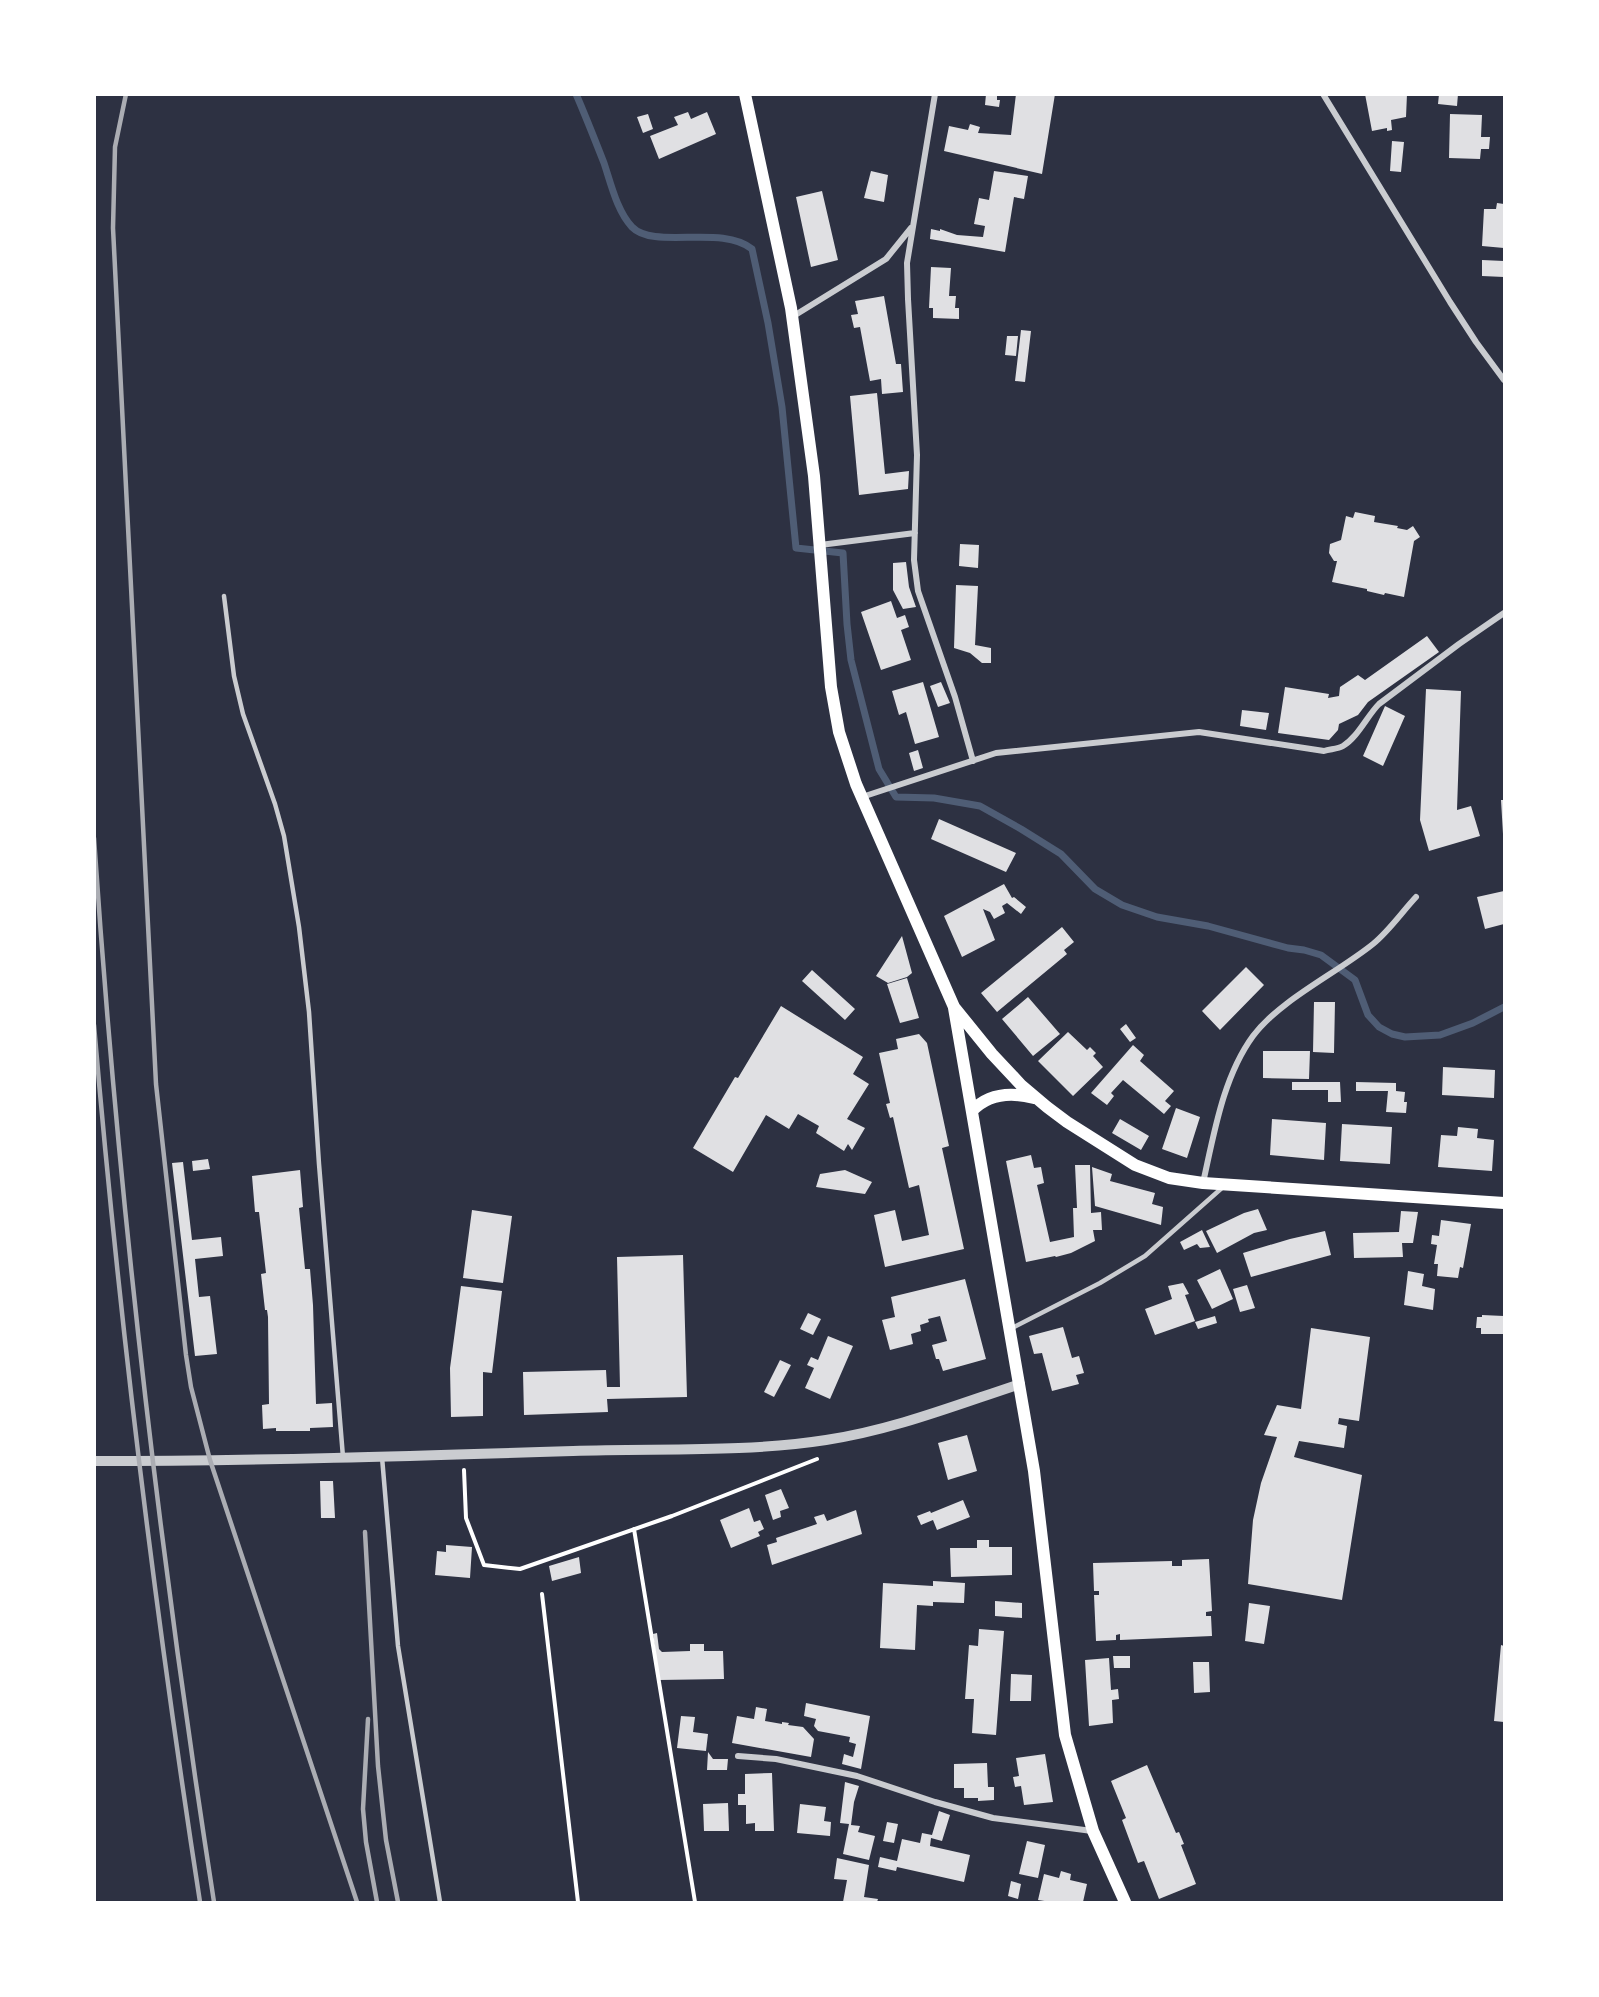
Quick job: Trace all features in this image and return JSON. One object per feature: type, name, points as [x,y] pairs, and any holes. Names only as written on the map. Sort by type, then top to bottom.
[{"type":"main road","points":[[745,94],[783,267],[807,418],[820,546],[828,666],[834,709],[848,764],[861,797],[954,1007],[1035,1471],[1065,1735],[1093,1831],[1125,1902]]},
{"type":"main road","points":[[954,1007],[992,1054],[1038,1100],[1066,1122],[1134,1165],[1169,1178],[1225,1185],[1504,1203]]},
{"type":"main road","points":[[972,1111],[985,1099],[1007,1094],[1038,1100]]},
{"type":"street","points":[[935,94],[908,263],[917,454],[915,560],[918,591],[955,697],[973,761]]},
{"type":"street","points":[[1323,94],[1450,302],[1504,380]]},
{"type":"street","points":[[1328,102],[1329,94]]},
{"type":"street","points":[[792,317],[886,258],[912,228]]},
{"type":"street","points":[[820,546],[915,533]]},
{"type":"street","points":[[861,797],[996,753],[1199,732],[1324,751],[1342,747],[1352,740],[1368,714],[1378,704],[1504,613]]},
{"type":"street","points":[[1203,1183],[1219,1118],[1239,1058],[1253,1035],[1274,1014],[1374,943],[1416,897]]},
{"type":"street","points":[[94,1461],[733,1450],[828,1440],[886,1427],[1020,1384]]},
{"type":"street","points":[[738,1756],[776,1759],[857,1776],[935,1802],[993,1818],[1093,1831]]},
{"type":"lane","points":[[224,596],[234,676],[243,714],[284,836],[299,927],[309,1012],[343,1457]]},
{"type":"lane","points":[[1011,1329],[1100,1283],[1145,1256],[1225,1185]]},
{"type":"lane","points":[[382,1457],[398,1646],[440,1902]]},
{"type":"path","points":[[463,1454],[466,1518],[484,1566],[520,1569],[634,1529],[818,1459]]},
{"type":"path","points":[[634,1529],[695,1902]]},
{"type":"path","points":[[542,1593],[578,1902]]},
{"type":"building","points":[[986,94],[997,94],[997,100],[1000,100],[999,107],[985,105]]},
{"type":"building","points":[[1016,94],[1055,94],[1042,174],[944,151],[949,126],[968,130],[970,124],[980,127],[978,133],[1011,135]]},
{"type":"building","points":[[1365,94],[1407,94],[1406,117],[1391,120],[1392,130],[1387,131],[1387,128],[1372,131]]},
{"type":"building","points":[[1439,94],[1458,94],[1457,106],[1438,104]]},
{"type":"building","points":[[688,112],[691,119],[707,112],[716,134],[659,159],[650,136],[678,125],[674,117]]},
{"type":"building","points":[[648,114],[653,129],[643,133],[637,117]]},
{"type":"building","points":[[1450,114],[1482,115],[1481,137],[1490,137],[1489,149],[1481,149],[1480,159],[1449,158]]},
{"type":"building","points":[[1392,141],[1404,142],[1401,172],[1390,171]]},
{"type":"building","points":[[871,171],[888,175],[884,202],[864,198]]},
{"type":"building","points":[[994,171],[1028,176],[1024,199],[1014,197],[1005,252],[930,239],[931,229],[940,231],[940,229],[957,235],[983,237],[985,226],[974,224],[979,198],[989,200]]},
{"type":"building","points":[[822,191],[838,260],[811,267],[796,197]]},
{"type":"building","points":[[1497,203],[1504,204],[1504,248],[1482,246],[1484,209],[1496,209]]},
{"type":"building","points":[[1482,260],[1504,261],[1504,277],[1482,276]]},
{"type":"building","points":[[931,267],[951,268],[949,296],[956,296],[955,308],[959,308],[959,319],[933,318],[933,308],[929,308]]},
{"type":"building","points":[[884,296],[896,364],[901,364],[903,392],[882,394],[881,379],[870,381],[860,327],[854,328],[851,315],[858,314],[855,301]]},
{"type":"building","points":[[1021,330],[1031,331],[1025,382],[1015,381]]},
{"type":"building","points":[[1007,336],[1018,336],[1016,356],[1005,355]]},
{"type":"building","points":[[877,393],[885,474],[909,471],[908,489],[859,495],[850,396]]},
{"type":"building","points":[[1355,512],[1375,516],[1374,522],[1398,526],[1397,528],[1407,530],[1413,526],[1420,537],[1414,541],[1404,597],[1385,593],[1384,595],[1332,582],[1337,561],[1334,561],[1329,553],[1330,544],[1341,540],[1346,516],[1353,518]]},
{"type":"building","points":[[960,544],[979,545],[978,568],[959,566]]},
{"type":"building","points":[[906,562],[909,587],[916,607],[903,609],[893,590],[893,563]]},
{"type":"building","points":[[956,585],[978,586],[975,645],[991,648],[991,663],[982,663],[970,653],[954,648]]},
{"type":"building","points":[[891,601],[897,618],[905,615],[909,627],[901,630],[911,660],[881,670],[861,612]]},
{"type":"building","points":[[1427,636],[1439,652],[1368,702],[1358,715],[1339,724],[1338,730],[1329,740],[1278,733],[1285,687],[1329,694],[1328,698],[1339,696],[1340,687],[1358,675],[1365,680]]},
{"type":"building","points":[[923,682],[939,737],[915,744],[906,712],[899,715],[892,691]]},
{"type":"building","points":[[941,682],[950,703],[938,707],[930,686]]},
{"type":"building","points":[[1426,689],[1461,691],[1457,810],[1471,806],[1480,836],[1429,851],[1420,820]]},
{"type":"building","points":[[1385,706],[1405,716],[1383,766],[1363,756]]},
{"type":"building","points":[[1242,710],[1269,713],[1266,730],[1240,726]]},
{"type":"building","points":[[918,750],[923,768],[914,771],[909,753]]},
{"type":"building","points":[[1501,800],[1504,800],[1504,834],[1503,834]]},
{"type":"building","points":[[939,819],[1016,853],[1006,872],[931,839]]},
{"type":"building","points":[[1004,884],[1012,898],[1014,897],[1026,907],[1021,914],[1007,903],[1002,906],[1005,913],[994,919],[990,912],[983,909],[995,940],[962,957],[944,916]]},
{"type":"building","points":[[1504,891],[1504,924],[1485,929],[1477,897]]},
{"type":"building","points":[[1062,927],[1074,942],[1064,950],[1067,954],[997,1012],[981,993]]},
{"type":"building","points":[[902,936],[912,973],[888,983],[876,976]]},
{"type":"building","points":[[1246,967],[1264,985],[1220,1030],[1202,1011]]},
{"type":"building","points":[[812,970],[855,1009],[845,1020],[802,981]]},
{"type":"building","points":[[907,978],[919,1018],[900,1023],[887,984]]},
{"type":"building","points":[[1028,997],[1060,1034],[1033,1056],[1002,1019]]},
{"type":"building","points":[[1314,1002],[1335,1002],[1334,1053],[1313,1052]]},
{"type":"building","points":[[781,1006],[863,1057],[853,1074],[869,1084],[847,1119],[865,1128],[852,1150],[848,1144],[844,1151],[816,1133],[819,1126],[798,1114],[789,1129],[766,1115],[733,1172],[693,1148]]},
{"type":"building","points":[[1126,1024],[1136,1038],[1130,1042],[1120,1029]]},
{"type":"building","points":[[1068,1032],[1087,1050],[1090,1047],[1096,1053],[1093,1056],[1103,1067],[1073,1096],[1038,1061]]},
{"type":"building","points":[[919,1034],[927,1043],[949,1146],[942,1148],[964,1249],[885,1267],[874,1215],[895,1210],[902,1241],[929,1235],[919,1185],[909,1188],[893,1117],[890,1118],[886,1104],[890,1103],[879,1053],[898,1049],[896,1039]]},
{"type":"building","points":[[1133,1045],[1144,1055],[1140,1061],[1174,1091],[1165,1101],[1171,1106],[1164,1114],[1123,1080],[1111,1093],[1114,1096],[1107,1105],[1091,1093]]},
{"type":"building","points":[[1263,1051],[1310,1051],[1309,1079],[1263,1078]]},
{"type":"building","points":[[1443,1067],[1495,1070],[1494,1098],[1442,1095]]},
{"type":"building","points":[[1292,1082],[1340,1082],[1341,1102],[1328,1102],[1328,1090],[1292,1090]]},
{"type":"building","points":[[1356,1082],[1396,1083],[1396,1091],[1405,1092],[1406,1113],[1386,1112],[1388,1091],[1356,1091]]},
{"type":"building","points":[[1176,1108],[1200,1117],[1187,1158],[1162,1149]]},
{"type":"building","points":[[1120,1119],[1149,1136],[1141,1150],[1112,1133]]},
{"type":"building","points":[[1272,1119],[1326,1123],[1324,1160],[1270,1155]]},
{"type":"building","points":[[1342,1124],[1392,1127],[1390,1164],[1340,1161]]},
{"type":"building","points":[[1458,1127],[1478,1129],[1477,1138],[1494,1140],[1492,1171],[1438,1167],[1441,1135],[1457,1136]]},
{"type":"building","points":[[1031,1155],[1034,1168],[1041,1167],[1044,1183],[1037,1185],[1050,1242],[1074,1237],[1073,1208],[1077,1208],[1075,1165],[1090,1165],[1091,1213],[1101,1212],[1102,1230],[1093,1230],[1095,1241],[1071,1253],[1026,1262],[1006,1161]]},
{"type":"building","points":[[208,1159],[210,1169],[193,1171],[192,1161]]},
{"type":"building","points":[[183,1162],[192,1240],[221,1237],[223,1256],[195,1259],[199,1297],[210,1296],[217,1354],[195,1356],[172,1163]]},
{"type":"building","points":[[1092,1167],[1112,1174],[1110,1181],[1155,1193],[1152,1204],[1163,1207],[1161,1225],[1095,1206]]},
{"type":"building","points":[[300,1170],[303,1207],[299,1208],[305,1269],[310,1269],[313,1305],[316,1404],[332,1403],[333,1427],[310,1428],[310,1431],[276,1431],[276,1428],[263,1429],[262,1405],[269,1404],[268,1317],[267,1310],[265,1310],[261,1274],[266,1273],[259,1212],[255,1212],[252,1176]]},
{"type":"building","points":[[845,1170],[872,1182],[865,1194],[816,1187],[820,1174]]},
{"type":"building","points":[[1258,1209],[1267,1230],[1254,1233],[1217,1253],[1206,1231]]},
{"type":"building","points":[[472,1210],[512,1216],[503,1283],[463,1278]]},
{"type":"building","points":[[1401,1211],[1418,1212],[1413,1243],[1402,1243],[1403,1257],[1354,1258],[1353,1233],[1399,1232]]},
{"type":"building","points":[[1441,1220],[1471,1224],[1463,1268],[1460,1267],[1458,1278],[1437,1276],[1438,1264],[1434,1264],[1437,1245],[1431,1244],[1432,1235],[1439,1236]]},
{"type":"building","points":[[1202,1230],[1210,1247],[1200,1248],[1197,1244],[1184,1250],[1180,1242]]},
{"type":"building","points":[[1325,1231],[1331,1255],[1251,1277],[1243,1253]]},
{"type":"building","points":[[683,1255],[687,1397],[607,1399],[608,1412],[524,1415],[523,1372],[606,1370],[607,1387],[620,1387],[617,1257]]},
{"type":"building","points":[[1220,1269],[1233,1299],[1212,1309],[1197,1280]]},
{"type":"building","points":[[1408,1271],[1424,1274],[1422,1286],[1435,1289],[1433,1310],[1404,1305]]},
{"type":"building","points":[[965,1279],[986,1359],[943,1371],[932,1345],[947,1341],[940,1316],[928,1319],[929,1322],[920,1325],[921,1331],[911,1334],[913,1344],[890,1350],[882,1320],[895,1317],[891,1297]]},
{"type":"building","points":[[1183,1283],[1189,1294],[1185,1295],[1195,1321],[1155,1335],[1145,1309],[1172,1299],[1168,1286]]},
{"type":"building","points":[[1247,1285],[1255,1308],[1240,1312],[1233,1289]]},
{"type":"building","points":[[461,1286],[502,1291],[492,1373],[483,1372],[483,1416],[451,1417],[450,1368]]},
{"type":"building","points":[[808,1313],[821,1319],[813,1335],[800,1329]]},
{"type":"building","points":[[1482,1315],[1504,1316],[1504,1334],[1481,1334],[1481,1328],[1476,1328],[1477,1317],[1482,1317]]},
{"type":"building","points":[[1215,1316],[1217,1323],[1198,1329],[1195,1322]]},
{"type":"building","points":[[1063,1327],[1072,1358],[1079,1356],[1084,1373],[1076,1375],[1079,1384],[1052,1391],[1042,1353],[1034,1354],[1029,1336]]},
{"type":"building","points":[[1311,1328],[1370,1337],[1359,1421],[1339,1418],[1338,1424],[1347,1426],[1344,1448],[1299,1441],[1294,1457],[1362,1475],[1342,1600],[1248,1584],[1253,1520],[1261,1483],[1277,1437],[1264,1435],[1277,1405],[1301,1409]]},
{"type":"building","points":[[828,1336],[853,1346],[830,1399],[805,1388],[814,1368],[807,1365],[811,1357],[818,1360]]},
{"type":"building","points":[[780,1360],[791,1365],[774,1397],[764,1392]]},
{"type":"building","points":[[967,1435],[977,1471],[948,1480],[938,1443]]},
{"type":"building","points":[[320,1481],[333,1481],[335,1518],[321,1518]]},
{"type":"building","points":[[781,1489],[789,1508],[780,1511],[781,1517],[773,1520],[765,1495]]},
{"type":"building","points":[[963,1500],[970,1517],[937,1530],[933,1520],[921,1525],[917,1516]]},
{"type":"building","points":[[749,1508],[754,1522],[760,1520],[764,1529],[758,1532],[760,1536],[731,1548],[720,1520]]},
{"type":"building","points":[[856,1510],[862,1534],[772,1565],[767,1545],[777,1542],[776,1538],[817,1524],[814,1517],[824,1514],[827,1521]]},
{"type":"building","points":[[977,1540],[989,1540],[989,1547],[1012,1547],[1012,1575],[951,1577],[950,1548],[977,1548]]},
{"type":"building","points":[[446,1545],[472,1547],[470,1578],[435,1575],[437,1551],[446,1552]]},
{"type":"building","points":[[579,1557],[581,1573],[552,1581],[549,1566]]},
{"type":"building","points":[[1209,1559],[1212,1611],[1206,1612],[1206,1616],[1211,1616],[1212,1636],[1120,1640],[1120,1634],[1116,1635],[1116,1640],[1096,1641],[1094,1595],[1099,1595],[1099,1591],[1094,1591],[1093,1563],[1172,1561],[1172,1566],[1182,1566],[1182,1560]]},
{"type":"building","points":[[933,1581],[965,1583],[964,1603],[933,1602],[933,1606],[917,1605],[915,1650],[880,1648],[883,1583],[933,1586]]},
{"type":"building","points":[[995,1601],[1022,1603],[1022,1618],[995,1616]]},
{"type":"building","points":[[1249,1603],[1270,1606],[1264,1644],[1245,1641]]},
{"type":"building","points":[[979,1629],[1004,1631],[996,1735],[972,1733],[974,1699],[965,1699],[969,1645],[978,1646]]},
{"type":"building","points":[[657,1633],[659,1649],[662,1652],[690,1651],[690,1644],[704,1644],[704,1651],[723,1651],[724,1679],[659,1680],[653,1634]]},
{"type":"building","points":[[1501,1645],[1504,1646],[1504,1722],[1494,1721]]},
{"type":"building","points":[[1113,1656],[1130,1656],[1130,1668],[1114,1668]]},
{"type":"building","points":[[1109,1658],[1111,1690],[1118,1689],[1119,1699],[1112,1700],[1113,1723],[1089,1726],[1085,1660]]},
{"type":"building","points":[[1193,1662],[1209,1662],[1210,1692],[1194,1693]]},
{"type":"building","points":[[1011,1674],[1032,1675],[1031,1701],[1010,1701]]},
{"type":"building","points":[[806,1703],[870,1716],[861,1769],[842,1764],[844,1754],[853,1757],[856,1744],[849,1742],[850,1737],[818,1731],[814,1726],[816,1719],[804,1716]]},
{"type":"building","points":[[756,1707],[767,1709],[765,1721],[803,1727],[814,1739],[811,1757],[732,1743],[737,1716],[754,1719]]},
{"type":"building","points":[[681,1716],[695,1717],[693,1732],[708,1734],[706,1751],[677,1748]]},
{"type":"building","points":[[708,1752],[713,1759],[728,1759],[727,1770],[707,1770]]},
{"type":"building","points":[[1045,1754],[1053,1802],[1024,1805],[1021,1786],[1015,1787],[1013,1777],[1019,1776],[1016,1758]]},
{"type":"building","points":[[987,1763],[988,1787],[994,1787],[994,1800],[978,1801],[978,1798],[964,1798],[964,1788],[954,1788],[954,1764]]},
{"type":"building","points":[[1147,1765],[1176,1833],[1179,1832],[1184,1844],[1181,1845],[1196,1884],[1159,1899],[1144,1861],[1138,1863],[1122,1820],[1126,1818],[1111,1781]]},
{"type":"building","points":[[772,1773],[774,1831],[755,1831],[755,1823],[746,1824],[746,1805],[738,1805],[738,1794],[745,1794],[745,1774]]},
{"type":"building","points":[[845,1782],[859,1786],[851,1825],[860,1826],[858,1832],[875,1836],[869,1860],[843,1854],[849,1824],[840,1823]]},
{"type":"building","points":[[728,1803],[729,1831],[704,1831],[703,1804]]},
{"type":"building","points":[[800,1804],[826,1807],[824,1821],[831,1822],[830,1836],[797,1833]]},
{"type":"building","points":[[939,1811],[950,1815],[942,1841],[931,1838],[930,1846],[970,1855],[964,1882],[897,1867],[896,1871],[878,1867],[880,1857],[897,1861],[902,1839],[920,1843],[922,1833],[932,1835]]},
{"type":"building","points":[[887,1822],[898,1824],[894,1843],[883,1841]]},
{"type":"building","points":[[1027,1841],[1045,1845],[1038,1878],[1019,1874]]},
{"type":"building","points":[[837,1858],[869,1865],[864,1897],[878,1899],[877,1902],[843,1902],[847,1880],[834,1879]]},
{"type":"building","points":[[1061,1871],[1071,1874],[1070,1880],[1087,1884],[1083,1902],[1038,1900],[1044,1874],[1059,1878]]},
{"type":"building","points":[[1011,1881],[1021,1884],[1018,1899],[1008,1896]]},
{"type":"waterway","points":[[576,94],[618,205],[632,227],[642,234],[656,237],[724,238],[752,249],[768,323],[782,407],[796,548],[843,553],[851,660],[879,769],[896,797],[934,798],[980,806],[1061,854],[1095,889],[1122,905],[1157,917],[1208,926],[1321,955],[1355,980],[1368,1015],[1379,1027],[1392,1034],[1405,1037],[1440,1035],[1473,1023],[1504,1007]]},
{"type":"railway","points":[[126,94],[115,147],[113,228],[156,1084],[186,1355],[191,1387],[210,1460],[357,1902]]},
{"type":"railway","points":[[94,838],[115,1105],[142,1372],[175,1637],[214,1902]]},
{"type":"railway","points":[[94,1025],[115,1245],[153,1574],[200,1902]]},
{"type":"railway","points":[[365,1532],[378,1766],[386,1840],[398,1902]]},
{"type":"railway","points":[[368,1719],[363,1809],[366,1842],[377,1902]]}]
